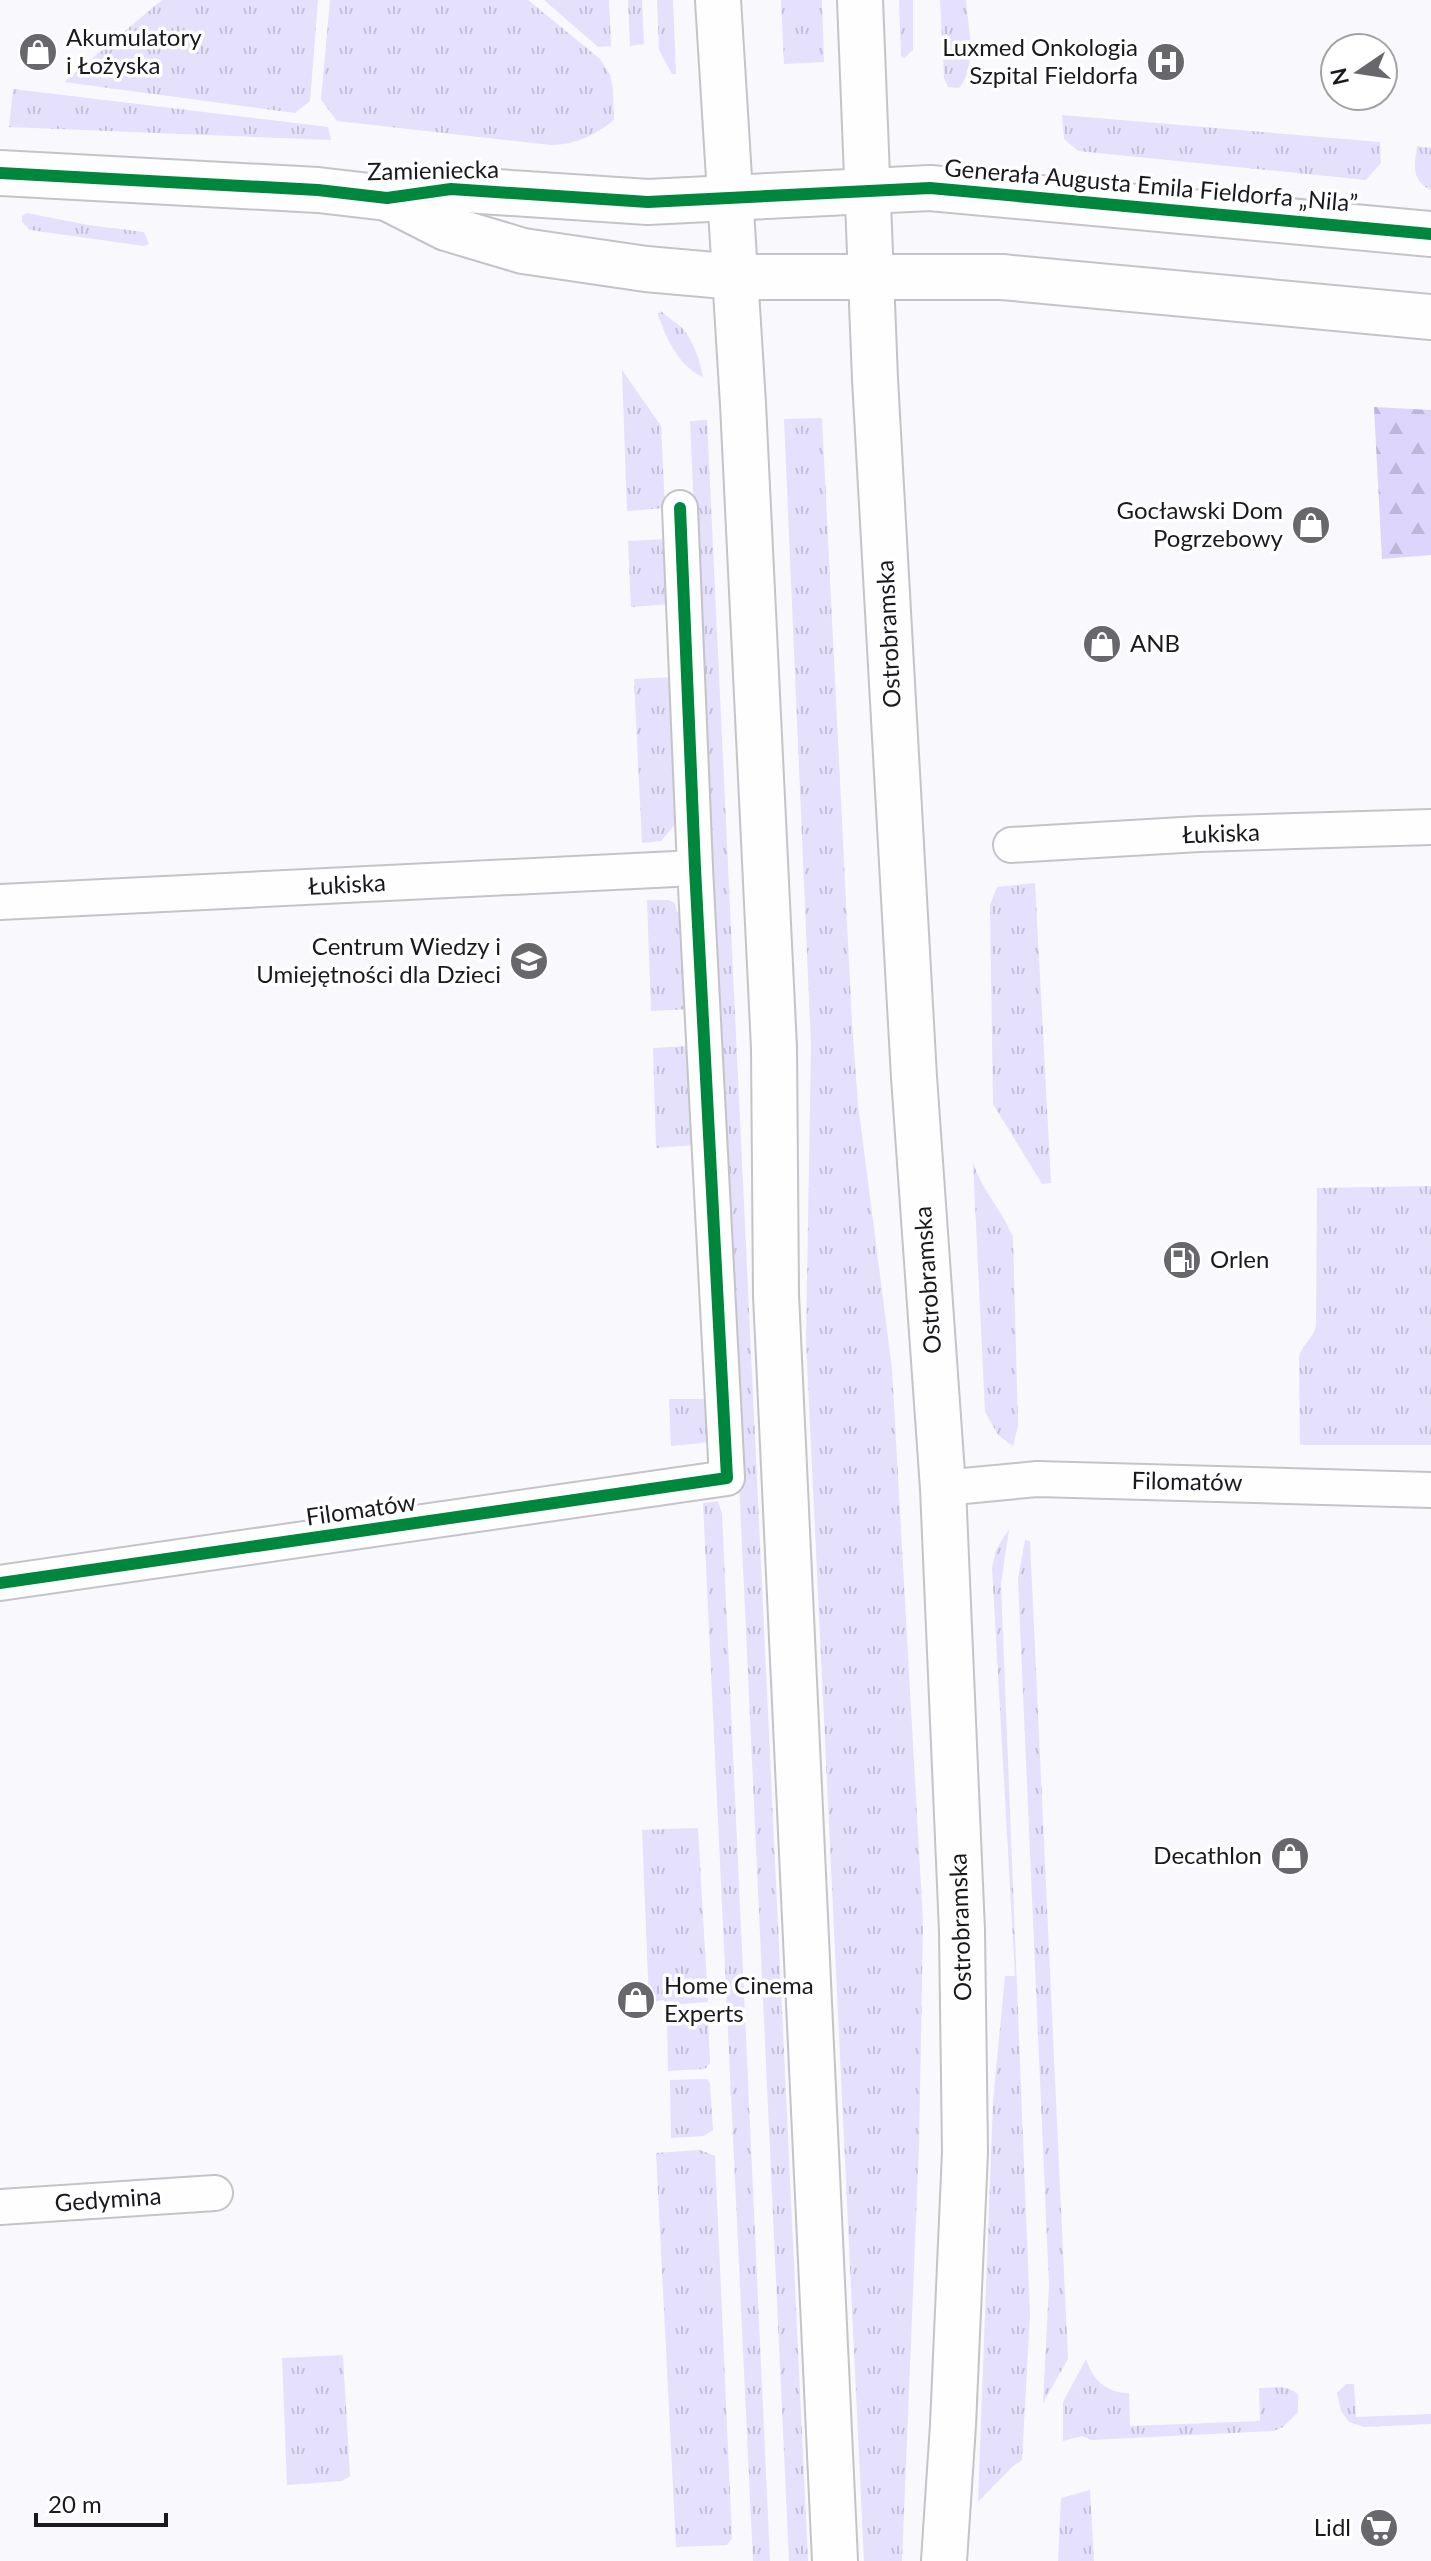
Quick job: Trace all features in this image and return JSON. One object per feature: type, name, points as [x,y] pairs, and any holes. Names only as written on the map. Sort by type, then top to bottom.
[{"type":"main road","points":[[718,0],[736,277],[774,1048],[776,1295],[835,2561]]},
{"type":"main road","name":"Ostrobramska","points":[[860,0],[870,279],[914,1077],[943,1488],[962,1931],[965,2067],[961,2263],[944,2561]]},
{"type":"main road","name":"Zamieniecka","points":[[0,173],[291,188],[387,198],[451,189],[648,202],[867,191]]},
{"type":"main road","name":"Generała Augusta Emila Fieldorfa „Nila”","points":[[867,191],[930,188],[977,191],[1431,234]]},
{"type":"main road","name":"Zamieniecka","points":[[387,198],[446,228],[523,251],[625,267],[736,277]]},
{"type":"main road","points":[[736,277],[1002,277],[1431,317]]},
{"type":"street","points":[[680,508],[695,868]]},
{"type":"street","name":"Łukiska","points":[[1011,845],[1199,834],[1431,827]]},
{"type":"street","name":"Filomatów","points":[[0,1583],[727,1478],[695,868]]},
{"type":"street","name":"Łukiska","points":[[0,902],[695,868]]},
{"type":"street","name":"Filomatów","points":[[943,1488],[1037,1479],[1431,1490]]},
{"type":"street","name":"Gedymina","points":[[0,2207],[215,2193]]},
{"type":"green space","points":[[162,0],[318,0],[310,101],[295,113],[64,82]]},
{"type":"green space","points":[[330,0],[528,0],[600,59],[610,75],[614,120],[584,138],[551,145],[337,121],[321,100]]},
{"type":"green space","points":[[544,0],[609,0],[611,46],[598,47]]},
{"type":"green space","points":[[628,0],[642,0],[644,44],[630,46]]},
{"type":"green space","points":[[657,0],[673,0],[676,74],[672,74],[659,50]]},
{"type":"green space","points":[[781,0],[822,0],[824,62],[784,64]]},
{"type":"green space","points":[[899,0],[913,0],[913,50],[904,58],[901,56]]},
{"type":"green space","points":[[940,0],[966,0],[970,58],[965,79],[959,88],[948,87],[944,78]]},
{"type":"green space","points":[[13,89],[328,127],[331,140],[9,127]]},
{"type":"green space","points":[[1062,115],[1380,142],[1381,163],[1366,180],[1078,151],[1064,139]]},
{"type":"green space","points":[[1417,146],[1431,148],[1431,190],[1417,176]]},
{"type":"green space","points":[[27,213],[144,232],[149,244],[144,246],[30,230],[22,222],[22,216]]},
{"type":"green space","points":[[661,311],[690,339],[703,377],[687,367],[674,351],[658,314]]},
{"type":"green space","points":[[622,370],[661,426],[665,508],[627,511]]},
{"type":"green space","points":[[1374,407],[1431,410],[1431,555],[1382,559]]},
{"type":"green space","points":[[822,418],[852,1023],[858,1104],[892,1369],[923,1922],[919,2146],[902,2561],[864,2561],[806,1341],[811,1046],[784,419]]},
{"type":"green space","points":[[707,420],[808,2561],[789,2561],[690,421]]},
{"type":"green space","points":[[668,539],[671,604],[631,607],[628,541]]},
{"type":"green space","points":[[674,677],[679,820],[661,841],[642,843],[634,679]]},
{"type":"green space","points":[[1035,883],[1051,1183],[1042,1184],[993,1104],[990,905],[997,887]]},
{"type":"green space","points":[[647,900],[668,900],[675,903],[677,912],[687,911],[690,1009],[651,1011]]},
{"type":"green space","points":[[688,1046],[694,1145],[656,1148],[653,1048]]},
{"type":"green space","points":[[973,1162],[1013,1237],[1018,1426],[1013,1446],[998,1435],[985,1412]]},
{"type":"green space","points":[[1431,1186],[1431,1445],[1300,1445],[1299,1359],[1316,1325],[1317,1188]]},
{"type":"green space","points":[[669,1399],[710,1401],[711,1442],[671,1446]]},
{"type":"green space","points":[[718,1501],[722,1514],[770,2561],[753,2561],[703,1503]]},
{"type":"green space","points":[[1009,1529],[1001,1584],[1030,2315],[1022,2460],[978,2502],[993,2102],[1005,1976],[1015,1976],[992,1567],[996,1550]]},
{"type":"green space","points":[[1025,1540],[1030,1541],[1068,2359],[1043,2403],[1049,2285],[1018,1579]]},
{"type":"green space","points":[[698,1828],[708,2002],[665,2005],[664,2000],[649,2002],[642,1830]]},
{"type":"green space","points":[[704,2013],[708,2016],[710,2063],[705,2069],[668,2071],[667,2015]]},
{"type":"green space","points":[[707,2079],[713,2130],[704,2136],[671,2138],[670,2080]]},
{"type":"green space","points":[[700,2150],[715,2156],[732,2538],[727,2545],[676,2547],[656,2153]]},
{"type":"green space","points":[[343,2355],[350,2476],[342,2481],[287,2485],[282,2358]]},
{"type":"green space","points":[[1086,2359],[1092,2373],[1107,2388],[1129,2393],[1130,2426],[1260,2421],[1259,2388],[1290,2389],[1298,2395],[1298,2412],[1283,2427],[1274,2431],[1091,2440],[1082,2436],[1063,2441],[1063,2402]]},
{"type":"green space","points":[[1346,2384],[1354,2384],[1356,2417],[1431,2414],[1431,2424],[1364,2427],[1349,2422],[1341,2411],[1337,2393]]},
{"type":"green space","points":[[1090,2490],[1094,2561],[1058,2561],[1061,2498]]},
{"type":"cycle path","points":[[0,173],[318,190],[387,198],[451,189],[648,202],[930,188],[1431,234]]},
{"type":"cycle path","points":[[0,1583],[727,1478],[695,868],[680,508]]},
{"type":"place","name":"Akumulatory i Łożyska","points":[[38,52]]},
{"type":"place","name":"Luxmed Onkologia Szpital Fieldorfa","points":[[1166,62]]},
{"type":"place","name":"Gocławski Dom Pogrzebowy","points":[[1311,525]]},
{"type":"place","name":"ANB","points":[[1102,644]]},
{"type":"place","name":"Centrum Wiedzy i Umiejętności dla Dzieci","points":[[529,961]]},
{"type":"place","name":"Orlen","points":[[1182,1260]]},
{"type":"place","name":"Decathlon","points":[[1290,1856]]},
{"type":"place","name":"Home Cinema Experts","points":[[636,2000]]},
{"type":"place","name":"Lidl","points":[[1379,2528]]}]
